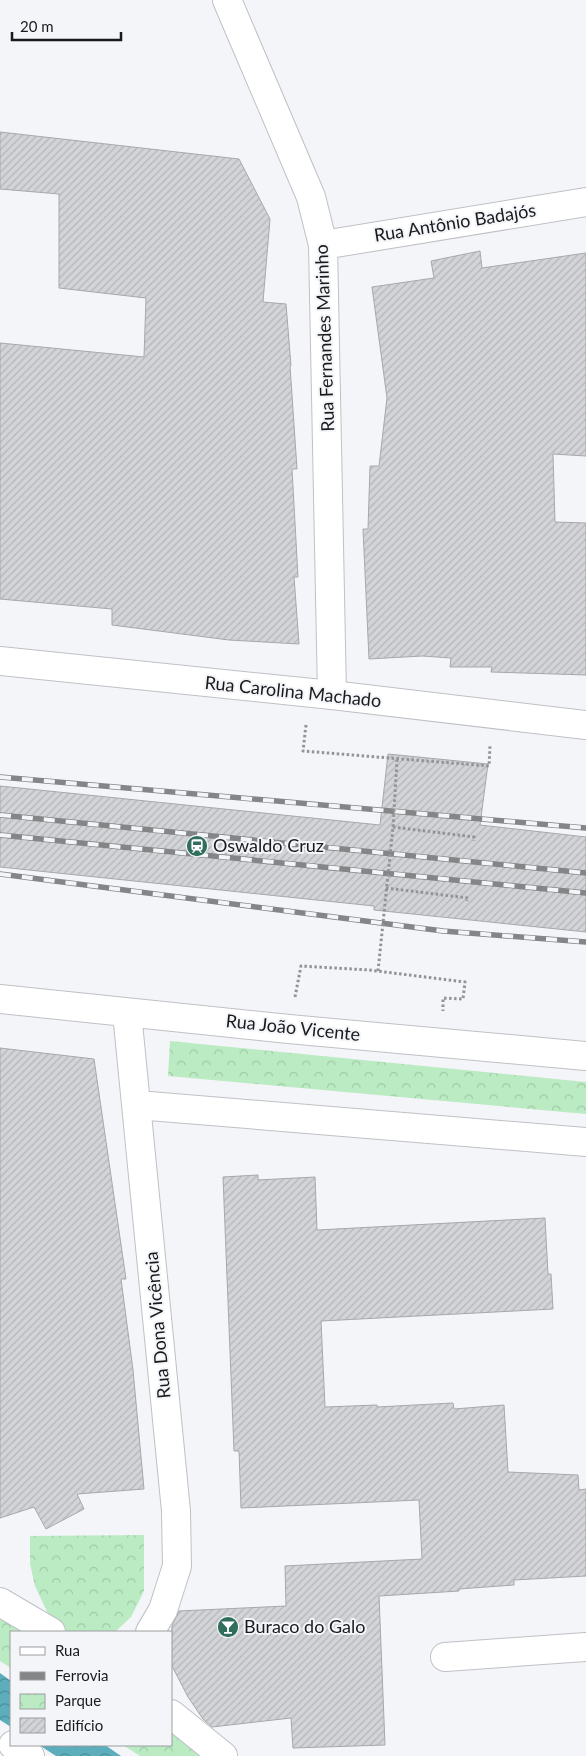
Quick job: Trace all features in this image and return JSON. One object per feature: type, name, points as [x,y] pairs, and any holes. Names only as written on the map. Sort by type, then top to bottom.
[{"type":"street","name":"Rua Fernandes Marinho","points":[[227,0],[311,197],[319,222],[323,245],[332,695]]},
{"type":"street","name":"Rua Antônio Badajós","points":[[323,245],[586,202]]},
{"type":"street","name":"Rua Carolina Machado","points":[[0,661],[332,695],[586,725]]},
{"type":"street","name":"Rua João Vicente","points":[[0,999],[289,1029],[586,1056]]},
{"type":"street","name":"Rua Dona Vicência","points":[[127,1012],[176,1511],[177,1566],[163,1610],[151,1631]]},
{"type":"street","points":[[137,1104],[586,1142]]},
{"type":"street","points":[[0,1602],[49,1631]]},
{"type":"street","points":[[445,1657],[586,1647]]},
{"type":"street","points":[[172,1715],[223,1756]]},
{"type":"street","points":[[15,1746],[30,1756]]},
{"type":"path","points":[[303,751],[489,766]]},
{"type":"path","points":[[378,971],[393,827],[397,760]]},
{"type":"path","points":[[393,827],[474,837],[474,841]]},
{"type":"path","points":[[386,888],[468,898],[467,901]]},
{"type":"path","points":[[301,966],[378,971],[465,982]]},
{"type":"green space","points":[[170,1041],[586,1082],[586,1114],[168,1076]]},
{"type":"green space","points":[[144,1535],[144,1591],[131,1617],[116,1631],[65,1631],[50,1618],[35,1586],[30,1564],[30,1536]]},
{"type":"green space","points":[[0,1597],[44,1631],[10,1631],[10,1667],[0,1661]]},
{"type":"green space","points":[[172,1731],[204,1756],[140,1756],[125,1746],[172,1746]]},
{"type":"water","points":[[0,1673],[10,1680],[10,1726],[0,1720]]},
{"type":"water","points":[[41,1746],[106,1746],[121,1756],[56,1756]]},
{"type":"building","points":[[0,132],[239,159],[270,219],[263,302],[286,304],[297,469],[292,469],[298,577],[294,577],[299,644],[229,640],[112,625],[112,609],[0,599],[0,343],[144,357],[146,298],[59,288],[59,194],[0,189]]},
{"type":"building","points":[[480,251],[482,268],[586,253],[586,456],[553,454],[555,522],[586,523],[586,675],[491,672],[492,667],[450,667],[451,658],[422,656],[369,659],[363,529],[368,529],[370,466],[379,466],[387,398],[372,287],[434,278],[431,261]]},
{"type":"building","points":[[388,754],[488,764],[480,825],[586,837],[586,932],[374,910],[374,906],[0,867],[0,786],[380,825]]},
{"type":"building","points":[[0,1048],[94,1059],[126,1279],[121,1279],[133,1370],[144,1489],[77,1494],[84,1509],[46,1529],[34,1507],[0,1518]]},
{"type":"building","points":[[258,1175],[258,1180],[315,1177],[317,1230],[545,1218],[548,1274],[551,1274],[553,1309],[321,1321],[325,1407],[377,1405],[377,1407],[453,1403],[454,1409],[504,1405],[508,1472],[578,1475],[579,1490],[586,1489],[586,1576],[514,1580],[514,1585],[459,1589],[459,1591],[379,1596],[385,1745],[293,1748],[291,1718],[212,1727],[203,1719],[188,1697],[172,1666],[172,1626],[179,1611],[286,1606],[285,1566],[422,1559],[419,1500],[241,1508],[239,1451],[234,1451],[223,1177]]},
{"type":"railway","points":[[0,777],[586,828]]},
{"type":"railway","points":[[0,815],[586,873]]},
{"type":"railway","points":[[0,835],[586,893]]},
{"type":"railway","points":[[0,874],[443,931],[586,942]]},
{"type":"place","name":"Oswaldo Cruz","points":[[197,846]]},
{"type":"place","name":"Buraco do Galo","points":[[228,1627]]}]
